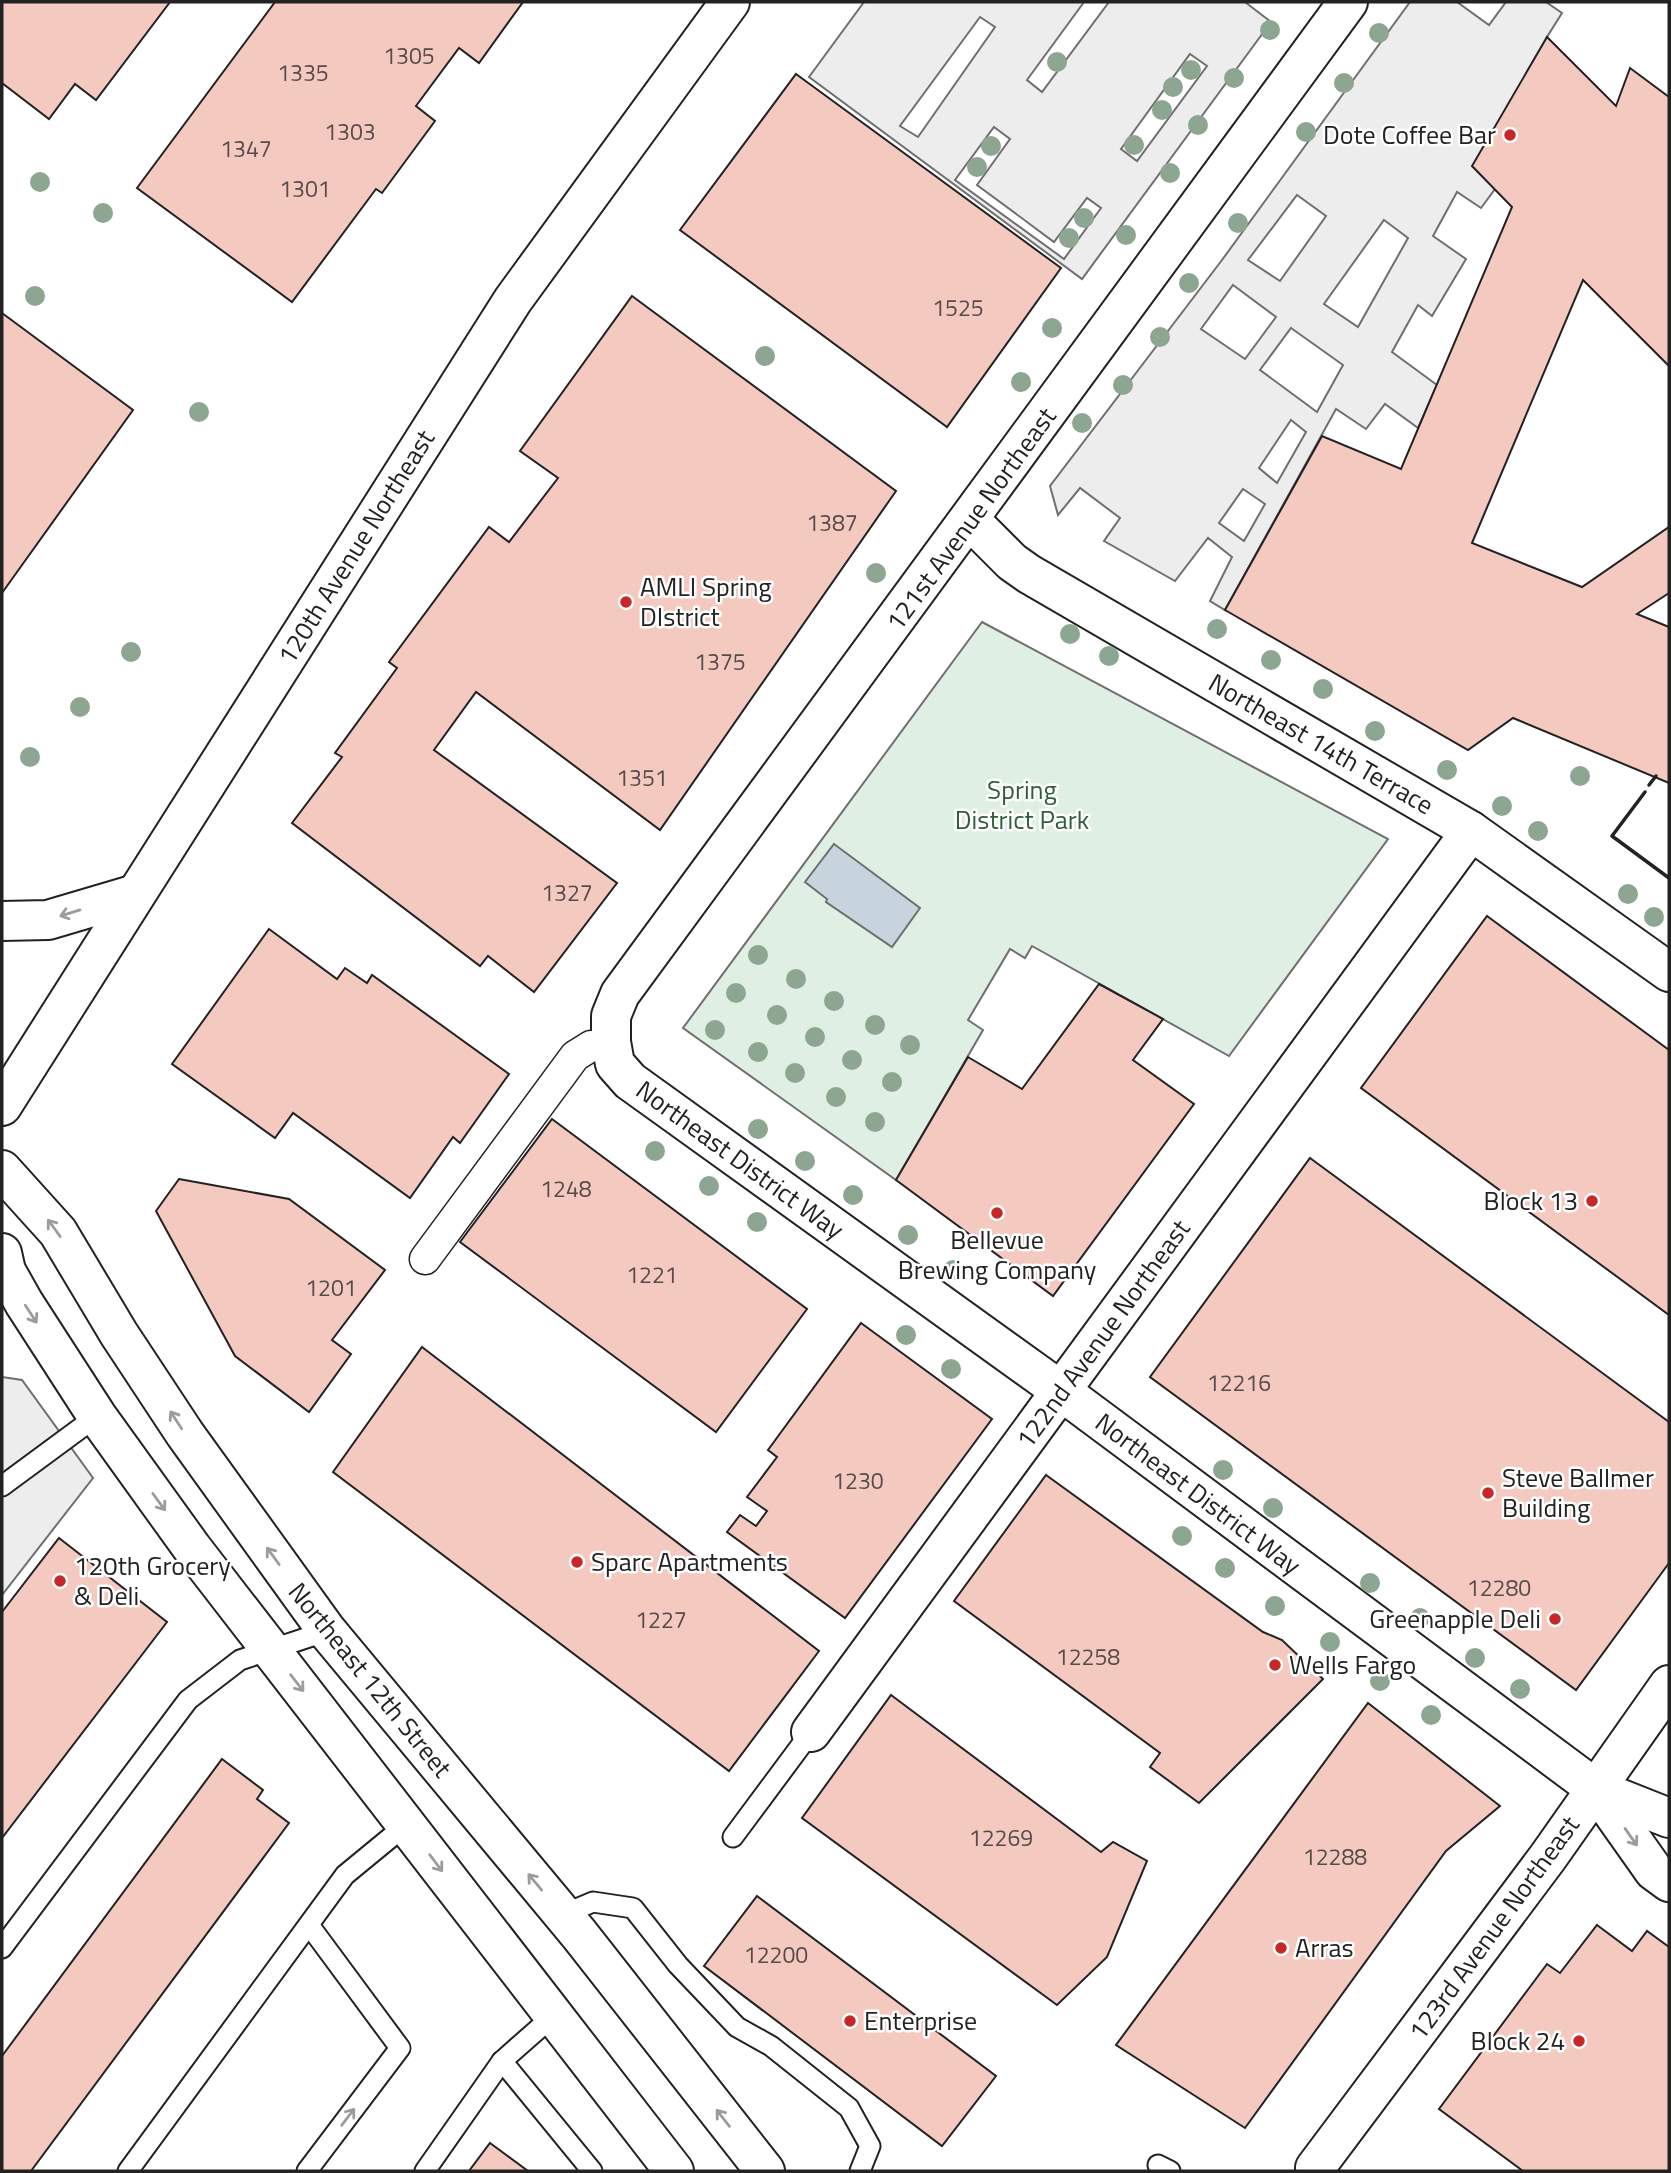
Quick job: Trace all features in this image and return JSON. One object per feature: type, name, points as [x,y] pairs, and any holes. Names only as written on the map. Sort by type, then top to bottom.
[{"type":"street","name":"120th Avenue Northeast","points":[[2,1106],[513,300],[730,2]]},
{"type":"street","name":"121st Avenue Northeast","points":[[601,1044],[620,995],[1348,2]]},
{"type":"street","name":"Northeast 14th Terrace","points":[[970,520],[1012,562],[1028,573],[1471,831],[1669,972]]},
{"type":"street","name":"122nd Avenue Northeast","points":[[811,1732],[1471,831]]},
{"type":"street","points":[[2,921],[48,920],[136,894]]},
{"type":"street","points":[[425,1259],[575,1056],[601,1044]]},
{"type":"street","name":"Northeast District Way","points":[[601,1044],[630,1081],[1060,1391],[1596,1789],[1669,1818]]},
{"type":"street","name":"Northeast 12th Street","points":[[2,1170],[58,1232],[119,1334],[185,1434],[327,1631],[562,1915],[765,2171]]},
{"type":"street","points":[[2,1253],[12,1282],[97,1416],[270,1649],[674,2171]]},
{"type":"street","name":"123rd Avenue Northeast","points":[[1315,2168],[1596,1789],[1669,1685]]},
{"type":"street","name":"Northeast District Way","points":[[1596,1789],[1654,1871],[1669,1882]]},
{"type":"lane","points":[[2,1486],[97,1416]]},
{"type":"lane","points":[[2,1948],[188,1700],[240,1660],[327,1631]]},
{"type":"lane","name":"122nd Avenue Northeast","points":[[733,1837],[811,1732]]},
{"type":"lane","points":[[128,2171],[345,1875],[407,1824]]},
{"type":"lane","points":[[562,1915],[593,1902],[633,1908],[678,1965],[737,2027],[771,2046],[849,2108],[870,2146],[860,2171]]},
{"type":"lane","points":[[307,2171],[400,2048],[309,1925]]},
{"type":"lane","points":[[425,2171],[502,2061],[552,2016]]},
{"type":"lane","points":[[502,2061],[592,2171]]},
{"type":"green space","name":"Spring District Park","points":[[982,622],[1388,839],[1229,1056],[1032,946],[1025,958],[1010,949],[968,1020],[983,1030],[896,1180],[683,1028]]},
{"type":"shaded area","points":[[864,2],[1084,2],[1027,80],[1042,92],[1109,2],[1245,2],[1271,22],[1082,279],[809,77]],"holes":[[[980,17],[995,27],[918,137],[900,126]],[[1190,54],[1207,66],[1137,161],[1121,149]],[[994,127],[1010,139],[977,185],[1054,242],[1087,198],[1101,208],[1064,259],[955,180]]]},
{"type":"shaded area","points":[[1410,2],[1457,2],[1489,25],[1506,2],[1546,2],[1562,13],[1547,37],[1495,189],[1481,208],[1457,192],[1433,236],[1466,259],[1432,316],[1418,305],[1392,352],[1437,385],[1418,428],[1385,404],[1366,429],[1336,409],[1225,610],[1210,601],[1232,557],[1208,538],[1175,581],[1104,541],[1120,518],[1080,488],[1058,515],[1050,486],[1222,260]],"holes":[[[1297,195],[1326,216],[1280,281],[1248,260]],[[1384,220],[1408,238],[1358,327],[1324,304]],[[1233,285],[1276,317],[1245,359],[1201,329]],[[1291,328],[1343,365],[1317,412],[1260,370]],[[1291,420],[1306,432],[1277,483],[1259,468]],[[1243,489],[1265,504],[1244,541],[1219,523]]]},
{"type":"shaded area","points":[[834,844],[920,908],[892,947],[826,902],[827,899],[805,882]]},
{"type":"shaded area","points":[[2,1377],[22,1380],[93,1478],[2,1595]]},
{"type":"building","points":[[2,2],[170,2],[96,100],[75,84],[49,119],[2,83]]},
{"type":"building","points":[[275,2],[523,2],[479,63],[459,48],[416,106],[435,121],[382,193],[376,189],[292,302],[137,188]]},
{"type":"building","points":[[1547,37],[1616,106],[1630,68],[1669,97],[1669,366],[1583,280],[1472,543],[1582,587],[1669,527],[1669,593],[1637,614],[1669,627],[1669,783],[1513,718],[1468,750],[1225,610],[1322,436],[1401,469],[1512,207],[1472,166]]},
{"type":"building","points":[[796,74],[1061,268],[947,427],[680,230]]},
{"type":"building","name":"AMLI Spring DIstrict","points":[[632,296],[896,491],[660,830],[476,692],[434,750],[617,883],[534,992],[488,956],[480,966],[292,823],[342,757],[335,753],[397,668],[389,662],[489,527],[509,542],[558,478],[520,451]]},
{"type":"building","points":[[2,313],[133,410],[2,593]]},
{"type":"building","name":"Block 13","points":[[1487,916],[1669,1050],[1669,1315],[1361,1088]]},
{"type":"building","points":[[269,929],[337,979],[345,968],[367,983],[372,975],[509,1074],[460,1143],[453,1137],[410,1198],[293,1113],[275,1138],[172,1064]]},
{"type":"building","points":[[1099,984],[1163,1019],[1133,1060],[1194,1104],[1053,1296],[896,1180],[968,1057],[1022,1089]]},
{"type":"building","points":[[552,1119],[807,1309],[716,1432],[460,1242]]},
{"type":"building","name":"Steve Ballmer Building","points":[[1310,1158],[1669,1422],[1669,1563],[1576,1690],[1150,1377]]},
{"type":"building","points":[[179,1179],[289,1199],[385,1270],[332,1340],[351,1354],[309,1412],[235,1356],[156,1211]]},
{"type":"building","name":"Sparc Apartments","points":[[861,1323],[992,1419],[845,1618],[727,1532],[740,1515],[756,1526],[767,1511],[747,1497],[777,1457],[768,1450]]},
{"type":"building","name":"Sparc Apartments","points":[[422,1347],[819,1651],[729,1771],[333,1472]]},
{"type":"building","points":[[1046,1475],[1263,1632],[1282,1640],[1323,1679],[1199,1803],[1150,1767],[1160,1753],[954,1601]]},
{"type":"building","points":[[59,1538],[167,1622],[2,1838],[2,1612]]},
{"type":"building","points":[[891,1695],[1101,1852],[1113,1842],[1147,1861],[1107,1957],[1057,2005],[802,1818]]},
{"type":"building","name":"Arras","points":[[1368,1703],[1500,1806],[1446,1851],[1245,2128],[1116,2045]]},
{"type":"building","points":[[222,1759],[263,1790],[257,1799],[289,1823],[31,2171],[2,2171],[2,2056]]},
{"type":"building","name":"Enterprise","points":[[757,1896],[996,2076],[942,2146],[704,1966]]},
{"type":"building","name":"Block 24","points":[[1597,1925],[1632,1951],[1647,1931],[1669,1947],[1669,2171],[1523,2171],[1439,2109],[1547,1964],[1560,1973]]},
{"type":"building","points":[[490,2143],[528,2171],[469,2171]]},
{"type":"wall","points":[[1649,785],[1656,776]]},
{"type":"wall","points":[[1645,792],[1612,836],[1669,878]]},
{"type":"place","name":"Dote Coffee Bar","points":[[1510,135]]},
{"type":"place","name":"AMLI Spring DIstrict","points":[[626,602]]},
{"type":"place","name":"Block 13","points":[[1592,1201]]},
{"type":"place","name":"Bellevue Brewing Company","points":[[997,1213]]},
{"type":"place","name":"Steve Ballmer Building","points":[[1488,1493]]},
{"type":"place","name":"Sparc Apartments","points":[[577,1562]]},
{"type":"place","name":"120th Grocery & Deli","points":[[60,1581]]},
{"type":"place","name":"Greenapple Deli","points":[[1555,1619]]},
{"type":"place","name":"Wells Fargo","points":[[1275,1665]]},
{"type":"place","name":"Arras","points":[[1281,1948]]},
{"type":"place","name":"Enterprise","points":[[850,2021]]},
{"type":"place","name":"Block 24","points":[[1579,2041]]}]
